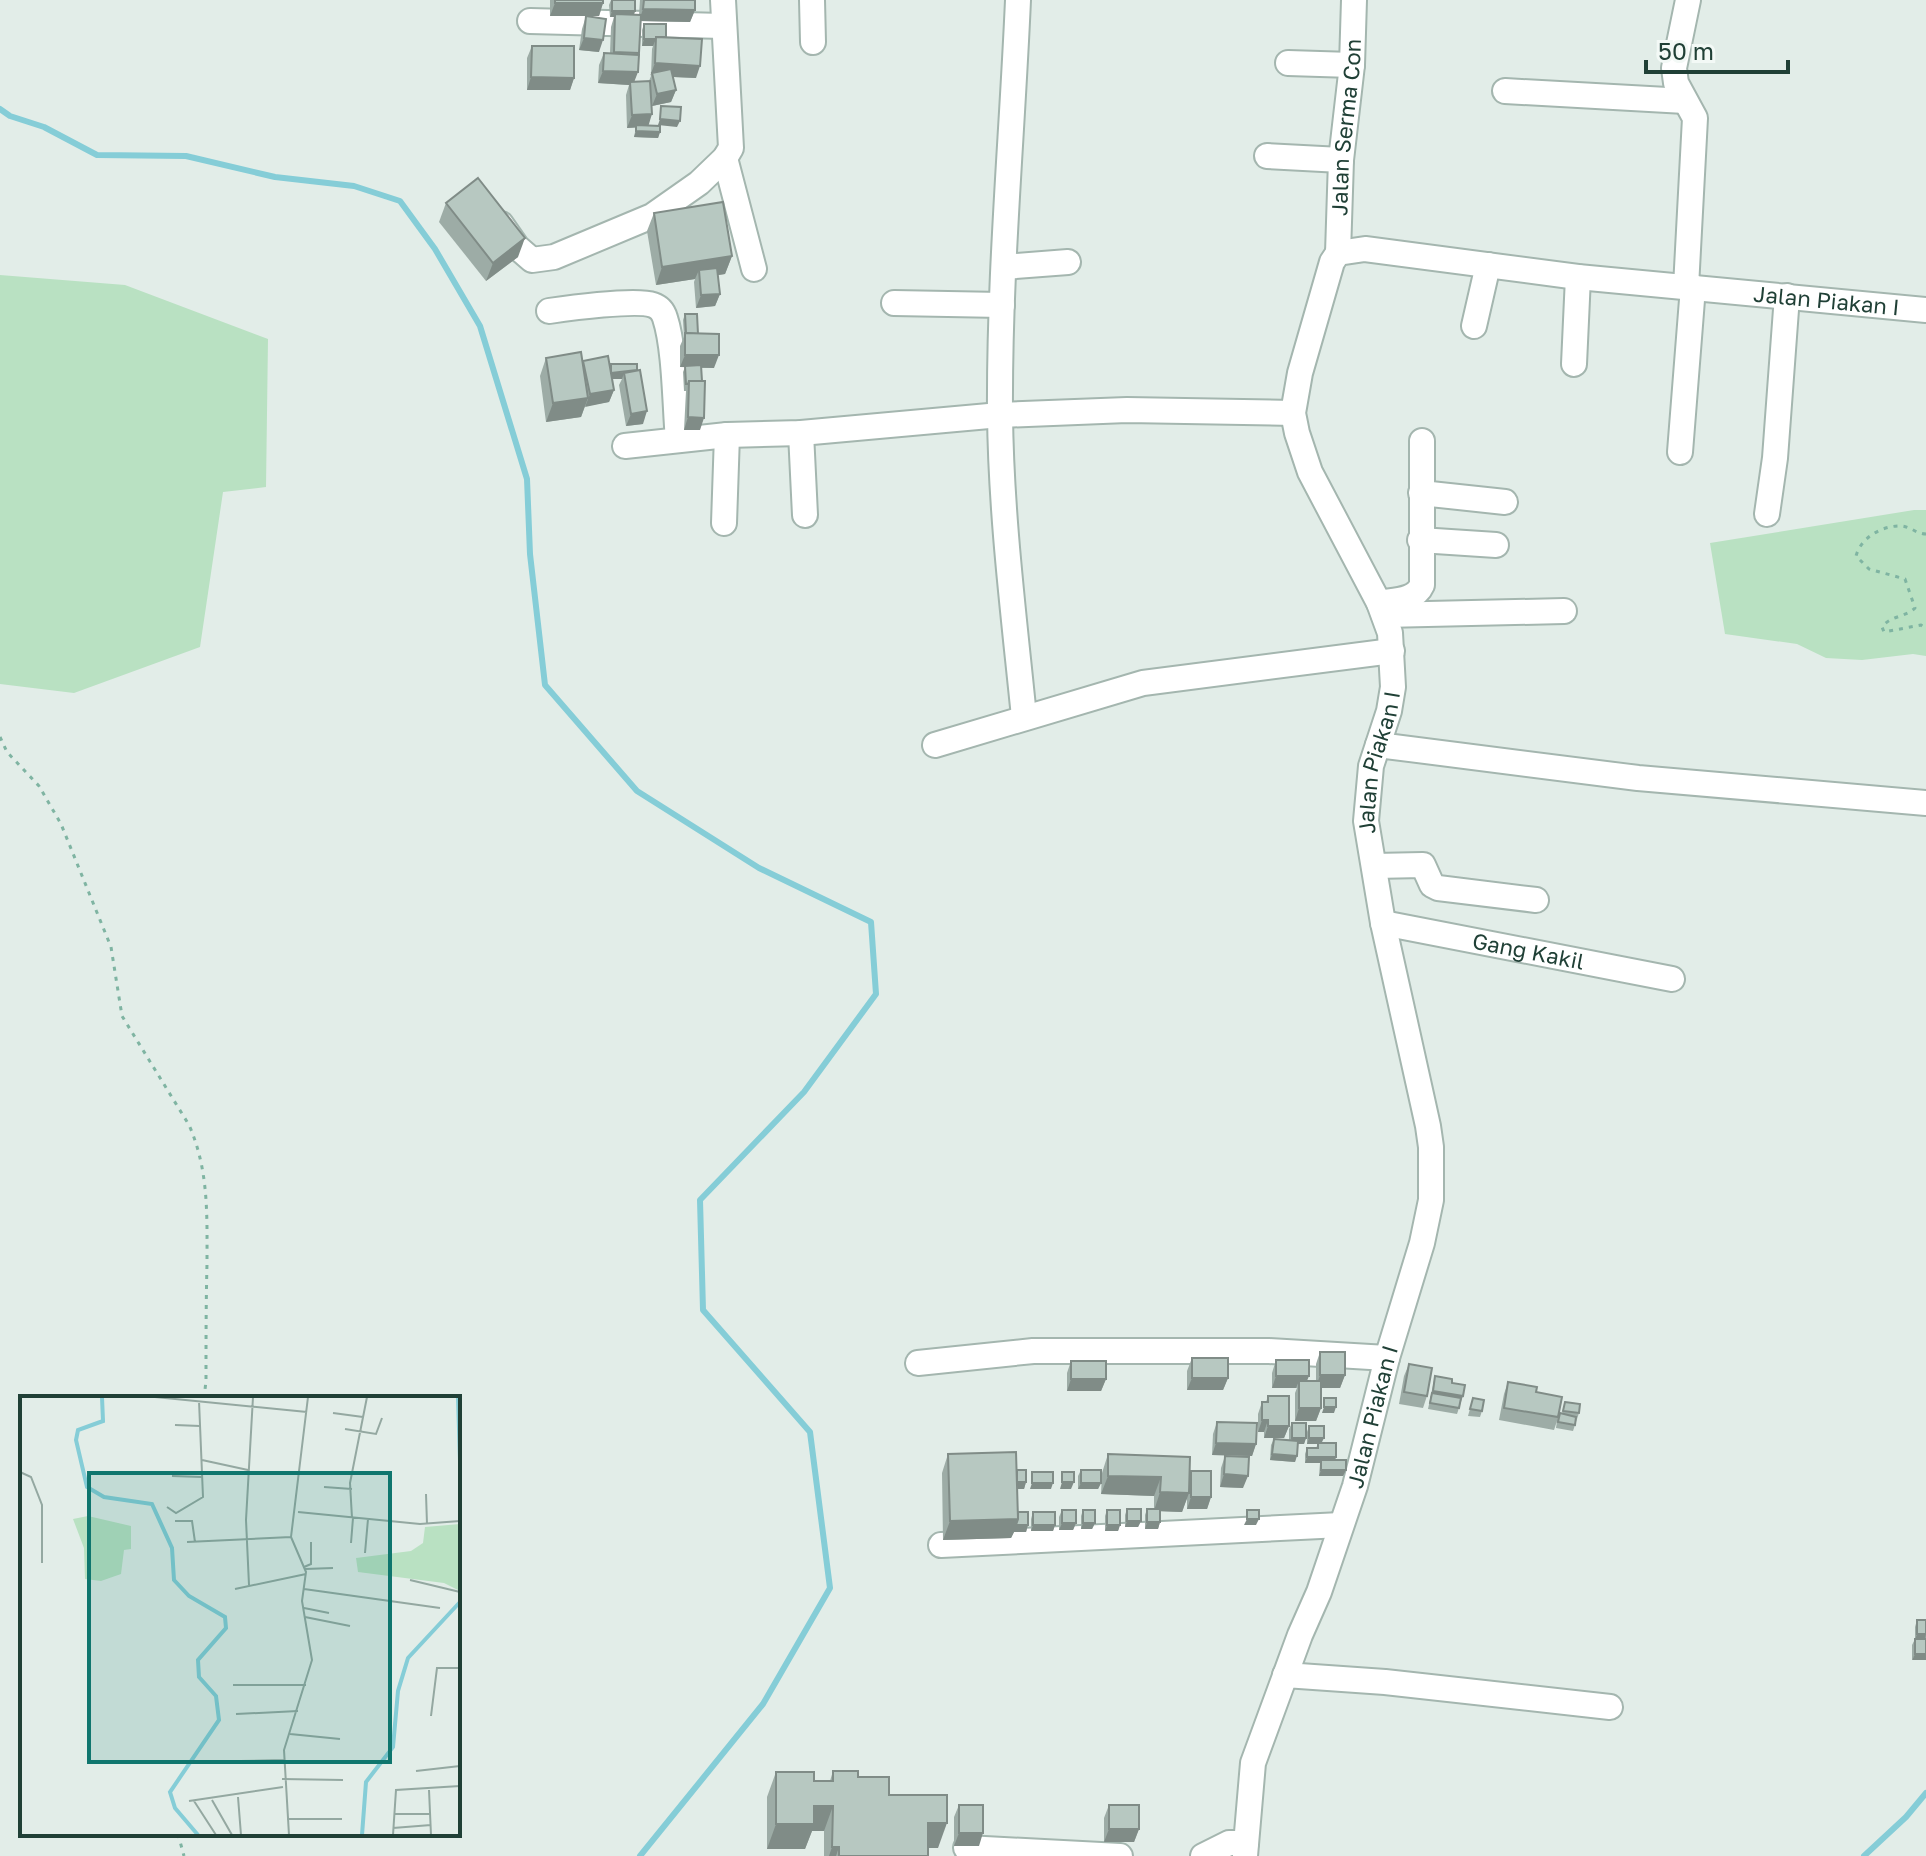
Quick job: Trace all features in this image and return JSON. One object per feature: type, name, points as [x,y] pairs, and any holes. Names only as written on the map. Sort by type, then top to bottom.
[{"type":"street","points":[[499,221],[517,247],[532,260],[554,257],[652,216],[699,183],[725,158],[731,148],[723,0]]},
{"type":"street","points":[[812,0],[813,42]]},
{"type":"street","points":[[1018,0],[1002,305],[1000,415],[1005,524],[1024,717]]},
{"type":"street","name":"Jalan Serma Con","points":[[1338,253],[1341,160],[1352,65],[1354,0]]},
{"type":"street","points":[[1680,452],[1695,118],[1676,83],[1674,68],[1688,0]]},
{"type":"street","points":[[530,21],[723,26]]},
{"type":"street","points":[[1288,63],[1352,65]]},
{"type":"street","points":[[1505,91],[1685,101]]},
{"type":"street","points":[[1267,156],[1341,160]]},
{"type":"street","points":[[725,158],[754,269]]},
{"type":"street","name":"Jalan Piakan I","points":[[1248,1852],[1253,1763],[1319,1592],[1355,1486],[1431,1200],[1431,1147],[1383,923],[1366,821],[1371,766],[1393,687],[1392,651],[1381,609],[1310,472],[1293,413],[1307,349],[1332,262],[1338,253],[1365,249],[1578,277],[1926,310]]},
{"type":"street","points":[[1004,267],[1068,262]]},
{"type":"street","points":[[1474,326],[1488,265]]},
{"type":"street","points":[[1574,364],[1578,277]]},
{"type":"street","points":[[1767,514],[1775,458],[1787,296]]},
{"type":"street","points":[[549,311],[638,302],[661,310],[670,347],[678,440]]},
{"type":"street","points":[[894,303],[1002,305]]},
{"type":"street","points":[[625,446],[727,435],[801,433],[1000,415],[1142,410],[1293,413]]},
{"type":"street","points":[[801,433],[805,515]]},
{"type":"street","points":[[724,523],[727,435]]},
{"type":"street","points":[[1381,609],[1412,597],[1422,585],[1422,441]]},
{"type":"street","points":[[1421,493],[1505,502]]},
{"type":"street","points":[[1420,540],[1496,545]]},
{"type":"street","points":[[1381,609],[1564,611]]},
{"type":"street","points":[[935,745],[1143,683],[1392,651]]},
{"type":"street","points":[[1378,745],[1638,778],[1926,803]]},
{"type":"street","points":[[1374,866],[1423,865],[1432,885],[1438,888],[1536,900]]},
{"type":"street","name":"Gang Kakil","points":[[1383,923],[1672,979]]},
{"type":"street","points":[[918,1363],[1033,1351],[1269,1351],[1387,1358]]},
{"type":"street","points":[[941,1545],[1341,1525]]},
{"type":"street","points":[[1285,1675],[1385,1682],[1610,1707]]},
{"type":"street","points":[[1203,1856],[1229,1843],[1248,1852]]},
{"type":"street","points":[[966,1848],[1120,1856]]},
{"type":"path","points":[[1926,534],[1921,535],[1906,526],[1888,526],[1871,535],[1856,556],[1869,569],[1905,579],[1913,598],[1915,608],[1884,623],[1884,632],[1921,625],[1926,629]]},
{"type":"path","points":[[0,737],[7,752],[39,786],[61,824],[111,947],[122,1016],[197,1143],[203,1163],[207,1202],[204,1396]]},
{"type":"path","points":[[179,1836],[184,1856]]},
{"type":"green space","points":[[0,275],[125,285],[268,339],[266,487],[223,492],[200,647],[74,693],[0,684]]},
{"type":"green space","points":[[1926,510],[1926,656],[1913,654],[1862,660],[1826,658],[1797,644],[1725,634],[1710,543]]},
{"type":"building","points":[[555,0],[603,0],[603,3],[555,3]]},
{"type":"building","points":[[612,0],[635,0],[635,11],[612,11]]},
{"type":"building","points":[[644,0],[695,0],[695,10],[643,9]]},
{"type":"building","points":[[615,14],[641,15],[639,53],[614,52]]},
{"type":"building","points":[[586,16],[606,19],[603,40],[584,38]]},
{"type":"building","points":[[644,24],[666,24],[666,37],[644,39]]},
{"type":"building","points":[[656,37],[702,39],[700,66],[655,63]]},
{"type":"building","points":[[532,46],[574,46],[574,78],[531,77]]},
{"type":"building","points":[[604,53],[639,55],[638,72],[603,71]]},
{"type":"building","points":[[671,69],[676,90],[657,94],[652,73]]},
{"type":"building","points":[[650,81],[652,114],[632,115],[630,82]]},
{"type":"building","points":[[661,106],[681,107],[680,121],[660,119]]},
{"type":"building","points":[[636,125],[660,126],[660,132],[636,131]]},
{"type":"building","points":[[478,178],[525,238],[493,263],[446,203]]},
{"type":"building","points":[[723,202],[732,256],[662,267],[654,213]]},
{"type":"building","points":[[717,268],[720,294],[701,295],[699,270]]},
{"type":"building","points":[[685,314],[697,314],[698,334],[686,333]]},
{"type":"building","points":[[685,333],[719,334],[719,355],[685,355]]},
{"type":"building","points":[[581,352],[588,398],[553,403],[546,358]]},
{"type":"building","points":[[608,356],[614,390],[590,394],[583,361]]},
{"type":"building","points":[[611,364],[637,364],[637,370],[611,373]]},
{"type":"building","points":[[701,365],[702,381],[686,384],[685,366]]},
{"type":"building","points":[[640,370],[647,411],[631,414],[624,373]]},
{"type":"building","points":[[689,381],[705,381],[704,418],[688,417]]},
{"type":"building","points":[[1320,1352],[1345,1352],[1345,1375],[1320,1375]]},
{"type":"building","points":[[1192,1358],[1228,1358],[1228,1378],[1192,1378]]},
{"type":"building","points":[[1276,1360],[1309,1360],[1309,1376],[1276,1376]]},
{"type":"building","points":[[1071,1361],[1106,1361],[1106,1379],[1071,1379]]},
{"type":"building","points":[[1409,1364],[1432,1368],[1427,1396],[1404,1392]]},
{"type":"building","points":[[1435,1376],[1465,1385],[1463,1396],[1433,1391]]},
{"type":"building","points":[[1299,1381],[1321,1381],[1321,1408],[1299,1408]]},
{"type":"building","points":[[1508,1382],[1537,1387],[1536,1392],[1562,1397],[1558,1417],[1504,1408]]},
{"type":"building","points":[[1432,1393],[1461,1398],[1459,1408],[1430,1403]]},
{"type":"building","points":[[1268,1396],[1289,1396],[1289,1426],[1268,1426],[1268,1420],[1262,1420],[1262,1402],[1268,1402]]},
{"type":"building","points":[[1324,1398],[1336,1398],[1336,1407],[1324,1407]]},
{"type":"building","points":[[1473,1398],[1484,1400],[1482,1411],[1470,1409]]},
{"type":"building","points":[[1565,1402],[1580,1404],[1579,1413],[1563,1411]]},
{"type":"building","points":[[1560,1413],[1576,1417],[1575,1425],[1558,1422]]},
{"type":"building","points":[[1217,1422],[1257,1423],[1256,1444],[1216,1443]]},
{"type":"building","points":[[1292,1423],[1306,1423],[1306,1438],[1292,1438]]},
{"type":"building","points":[[1309,1426],[1324,1426],[1324,1438],[1309,1438]]},
{"type":"building","points":[[1274,1439],[1298,1441],[1297,1456],[1272,1454]]},
{"type":"building","points":[[1318,1443],[1336,1443],[1336,1457],[1307,1457],[1307,1448],[1318,1448]]},
{"type":"building","points":[[1016,1452],[1018,1519],[950,1521],[948,1454]]},
{"type":"building","points":[[1108,1454],[1190,1457],[1189,1493],[1160,1492],[1161,1477],[1108,1476]]},
{"type":"building","points":[[1225,1456],[1249,1457],[1248,1476],[1224,1474]]},
{"type":"building","points":[[1321,1460],[1346,1460],[1346,1470],[1321,1470]]},
{"type":"building","points":[[1017,1470],[1026,1470],[1026,1482],[1017,1482]]},
{"type":"building","points":[[1081,1470],[1101,1470],[1101,1483],[1081,1483]]},
{"type":"building","points":[[1191,1471],[1211,1471],[1211,1497],[1191,1497]]},
{"type":"building","points":[[1032,1472],[1053,1472],[1053,1483],[1032,1483]]},
{"type":"building","points":[[1062,1472],[1074,1472],[1074,1482],[1062,1482]]},
{"type":"building","points":[[1127,1509],[1141,1509],[1141,1521],[1127,1521]]},
{"type":"building","points":[[1147,1509],[1160,1509],[1160,1522],[1147,1522]]},
{"type":"building","points":[[1062,1510],[1076,1510],[1076,1523],[1062,1523]]},
{"type":"building","points":[[1083,1510],[1095,1510],[1095,1523],[1083,1523]]},
{"type":"building","points":[[1107,1510],[1120,1510],[1120,1525],[1107,1525]]},
{"type":"building","points":[[1247,1510],[1259,1510],[1259,1519],[1247,1519]]},
{"type":"building","points":[[1018,1512],[1028,1512],[1028,1525],[1016,1525]]},
{"type":"building","points":[[1033,1512],[1055,1512],[1055,1525],[1033,1525]]},
{"type":"building","points":[[1917,1620],[1926,1620],[1926,1634],[1917,1634]]},
{"type":"building","points":[[1915,1639],[1926,1639],[1926,1654],[1915,1654]]},
{"type":"building","points":[[833,1771],[858,1771],[858,1777],[889,1777],[889,1795],[947,1795],[947,1823],[928,1823],[928,1856],[839,1856],[839,1847],[832,1847],[833,1806],[814,1806],[814,1824],[776,1824],[776,1772],[814,1772],[814,1781],[833,1781]]},
{"type":"building","points":[[959,1805],[983,1805],[983,1833],[959,1833]]},
{"type":"building","points":[[1109,1805],[1139,1805],[1139,1829],[1109,1829]]},
{"type":"waterway","points":[[0,109],[10,116],[44,127],[97,155],[186,156],[275,177],[354,186],[400,201],[435,249],[480,326],[527,479],[530,554],[545,685],[637,791],[759,868],[871,922],[876,994],[804,1092],[700,1200],[703,1310],[810,1432],[830,1588],[763,1704],[640,1856]]},
{"type":"waterway","points":[[1864,1856],[1906,1817],[1926,1793]]}]
